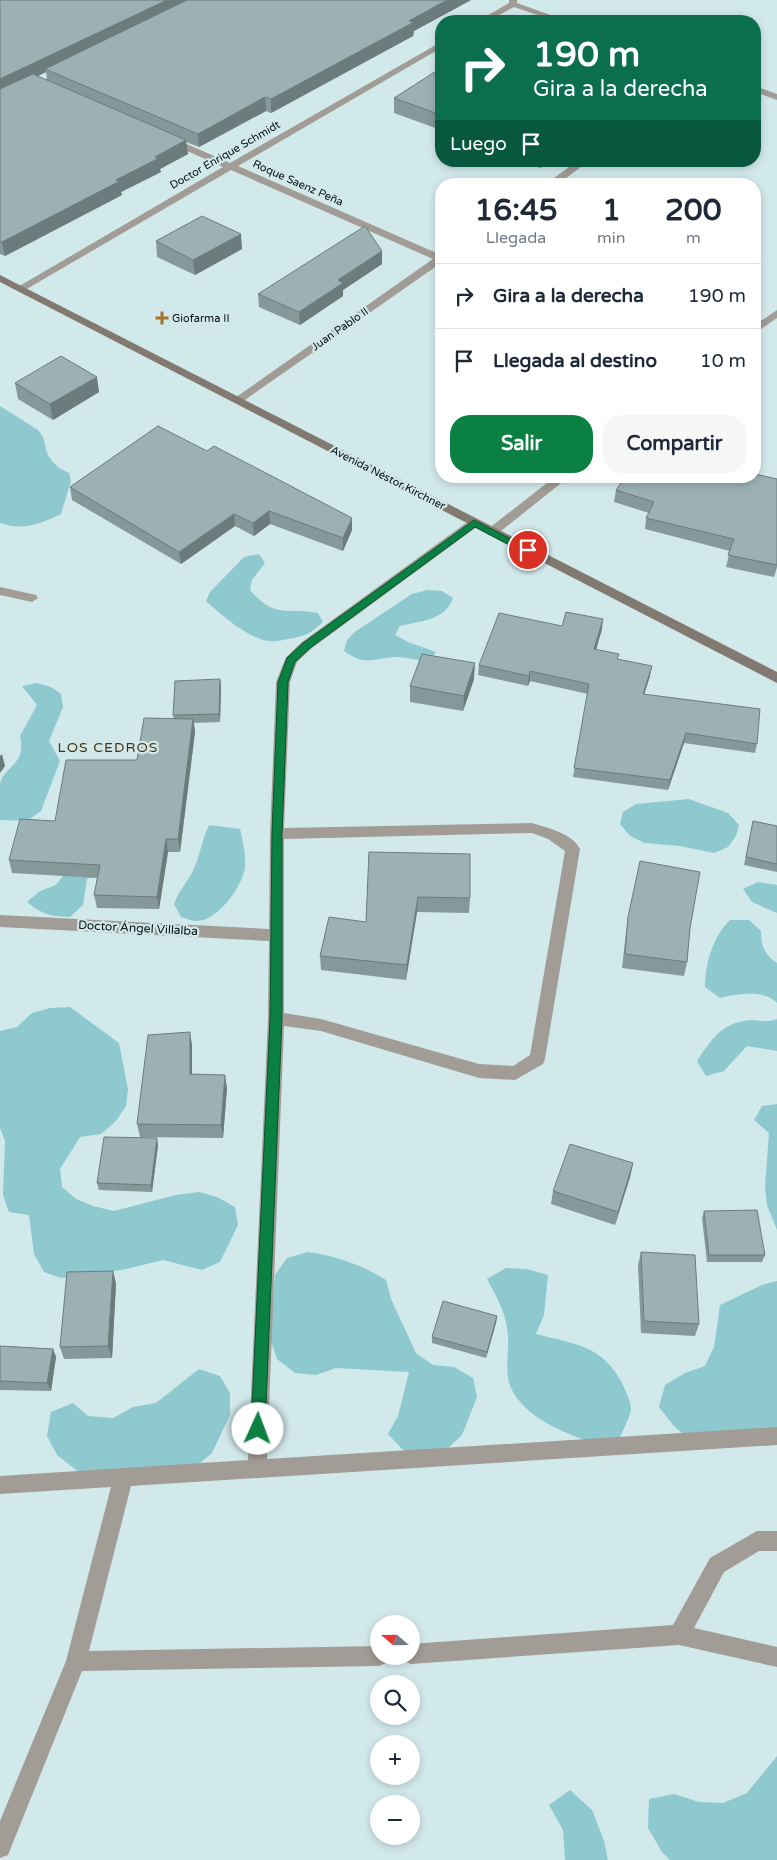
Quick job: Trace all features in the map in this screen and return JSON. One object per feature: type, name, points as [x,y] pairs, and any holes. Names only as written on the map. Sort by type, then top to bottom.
[{"type":"main road","name":"Avenida Néstor Kirchner","points":[[0,278],[777,678]]},
{"type":"street","points":[[492,15],[513,2],[547,15]]},
{"type":"street","name":"Doctor Enrique Schmidt","points":[[21,288],[435,48]]},
{"type":"street","points":[[761,91],[777,97]]},
{"type":"street","name":"Roque Saenz Peña","points":[[159,136],[435,256]]},
{"type":"street","points":[[560,178],[575,167]]},
{"type":"street","name":"Juan Pablo II","points":[[238,400],[435,263]]},
{"type":"street","points":[[761,325],[777,313]]},
{"type":"street","points":[[492,532],[555,483]]},
{"type":"street","points":[[257,1468],[276,1018],[277,834],[283,682],[291,660],[307,645],[474,523]]},
{"type":"street","points":[[0,591],[32,598]]},
{"type":"street","points":[[276,1018],[322,1025],[479,1071],[515,1073],[537,1059],[573,849],[553,835],[532,828],[277,834]]},
{"type":"street","name":"Doctor Ángel Villalba","points":[[0,921],[276,935]]},
{"type":"street","points":[[0,1485],[123,1479],[257,1468],[777,1436]]},
{"type":"street","points":[[0,1847],[76,1661],[123,1479]]},
{"type":"street","points":[[679,1635],[717,1565],[757,1541],[777,1540]]},
{"type":"street","points":[[420,1653],[679,1635],[777,1657]]},
{"type":"street","points":[[76,1661],[370,1656]]},
{"type":"shaded area","points":[[0,406],[38,430],[43,437],[47,453],[52,461],[59,468],[69,473],[71,481],[61,514],[31,525],[16,526],[0,523]]},
{"type":"shaded area","points":[[259,554],[265,563],[252,580],[250,590],[267,605],[274,608],[318,613],[323,622],[315,629],[303,636],[293,638],[274,641],[261,639],[236,626],[206,601],[210,592],[244,557]]},
{"type":"shaded area","points":[[427,590],[442,591],[453,598],[450,605],[445,611],[424,621],[400,626],[395,635],[436,652],[429,661],[397,657],[364,660],[358,659],[344,651],[347,640],[356,631],[412,594]]},
{"type":"shaded area","points":[[37,683],[51,687],[61,694],[63,707],[49,741],[60,761],[41,811],[27,821],[0,820],[0,784],[5,773],[18,760],[21,746],[20,736],[37,705],[22,686]]},
{"type":"shaded area","points":[[689,799],[728,813],[739,825],[736,836],[728,847],[714,853],[680,846],[645,843],[630,836],[620,824],[623,812],[636,804]]},
{"type":"shaded area","points":[[209,825],[240,829],[245,853],[245,867],[239,884],[228,901],[212,916],[204,920],[194,921],[181,917],[174,904],[193,872]]},
{"type":"shaded area","points":[[109,866],[87,879],[83,905],[70,917],[47,914],[27,902],[40,891],[56,885],[65,873]]},
{"type":"shaded area","points":[[758,882],[777,885],[777,913],[752,902],[743,889]]},
{"type":"shaded area","points":[[730,920],[749,920],[761,931],[764,949],[769,957],[777,963],[777,1003],[758,994],[741,994],[720,998],[705,987],[711,951],[719,934]]},
{"type":"shaded area","points":[[70,1007],[119,1043],[128,1089],[126,1106],[116,1121],[101,1134],[80,1137],[60,1169],[62,1187],[76,1199],[93,1206],[114,1211],[176,1195],[199,1192],[217,1197],[235,1207],[238,1225],[220,1262],[202,1270],[163,1260],[122,1270],[61,1278],[44,1272],[34,1254],[29,1215],[9,1212],[3,1195],[5,1141],[0,1128],[0,1031],[17,1027],[32,1013],[50,1008]]},
{"type":"shaded area","points":[[777,1019],[777,1051],[747,1046],[724,1071],[706,1076],[697,1061],[713,1039],[724,1028],[750,1020],[770,1021]]},
{"type":"shaded area","points":[[777,1104],[777,1230],[767,1205],[765,1187],[769,1133],[754,1120],[762,1106]]},
{"type":"shaded area","points":[[308,1252],[349,1262],[386,1280],[391,1299],[416,1353],[433,1365],[454,1367],[473,1378],[477,1397],[462,1435],[447,1449],[424,1456],[403,1450],[388,1434],[398,1416],[409,1372],[336,1368],[316,1375],[295,1373],[277,1359],[270,1339],[275,1275],[287,1258]]},
{"type":"shaded area","points":[[506,1268],[527,1269],[548,1275],[544,1315],[536,1334],[575,1344],[596,1353],[614,1370],[622,1383],[631,1409],[615,1448],[584,1440],[551,1425],[523,1405],[513,1392],[507,1373],[508,1341],[506,1320],[487,1279]]},
{"type":"shaded area","points":[[777,1281],[777,1432],[690,1441],[673,1425],[659,1407],[665,1385],[685,1373],[705,1366],[714,1347],[720,1305],[762,1285]]},
{"type":"shaded area","points":[[199,1369],[220,1376],[230,1393],[230,1415],[212,1453],[194,1468],[80,1473],[57,1455],[47,1436],[51,1412],[73,1403],[88,1416],[113,1418],[133,1407],[156,1403]]},
{"type":"shaded area","points":[[777,1756],[777,1860],[670,1860],[662,1852],[648,1828],[649,1799],[674,1794],[699,1802],[723,1803],[747,1793]]},
{"type":"shaded area","points":[[570,1790],[592,1810],[604,1841],[608,1860],[565,1860],[563,1830],[549,1805]]},
{"type":"building","points":[[0,0],[167,0],[0,79]]},
{"type":"building","points":[[187,0],[447,0],[409,21],[414,22],[271,99],[265,97],[198,134],[45,69]]},
{"type":"building","points":[[435,72],[435,113],[394,98]]},
{"type":"building","points":[[33,74],[186,140],[155,157],[159,158],[116,180],[120,181],[2,242],[0,241],[0,89]]},
{"type":"building","points":[[202,216],[241,234],[193,260],[156,241]]},
{"type":"building","points":[[365,226],[382,251],[338,280],[343,283],[299,312],[258,294]]},
{"type":"building","points":[[61,356],[97,377],[50,404],[15,383]]},
{"type":"building","points":[[158,426],[207,451],[214,446],[352,518],[343,538],[269,511],[253,523],[234,514],[179,552],[70,487]]},
{"type":"building","points":[[761,475],[777,479],[777,565],[728,555],[734,539],[646,518],[654,502],[616,490],[621,483],[761,483]]},
{"type":"building","points":[[566,612],[603,619],[594,649],[619,654],[617,659],[652,666],[643,694],[760,709],[757,744],[686,733],[670,780],[574,768],[589,684],[530,671],[529,676],[479,665],[499,613],[562,626]]},
{"type":"building","points":[[422,654],[475,663],[464,696],[410,686]]},
{"type":"building","points":[[220,679],[219,714],[173,715],[175,681]]},
{"type":"building","points":[[144,718],[193,719],[178,839],[166,839],[157,897],[94,895],[100,865],[9,860],[20,819],[55,821],[66,760],[137,760]]},
{"type":"building","points":[[753,821],[777,826],[777,864],[746,857]]},
{"type":"building","points":[[369,852],[470,854],[470,898],[418,897],[407,965],[320,956],[329,917],[366,922]]},
{"type":"building","points":[[640,861],[700,872],[690,928],[687,962],[625,954],[628,917]]},
{"type":"building","points":[[190,1032],[190,1074],[225,1075],[221,1125],[137,1124],[148,1035]]},
{"type":"building","points":[[104,1137],[157,1138],[151,1185],[97,1183]]},
{"type":"building","points":[[570,1144],[633,1163],[618,1212],[553,1191]]},
{"type":"building","points":[[757,1210],[765,1255],[709,1255],[704,1211]]},
{"type":"building","points":[[641,1252],[695,1255],[699,1324],[644,1321]]},
{"type":"building","points":[[113,1271],[108,1346],[60,1347],[67,1272]]},
{"type":"building","points":[[443,1301],[497,1316],[487,1352],[432,1337]]},
{"type":"building","points":[[0,1346],[53,1349],[47,1383],[0,1381]]},
{"type":"place","name":"Giofarma II","points":[[162,318]]},
{"type":"district","name":"LOS CEDROS","points":[[108,747]]},
{"type":"route","points":[[258,1429],[276,1018],[277,834],[283,682],[291,660],[307,645],[474,523],[528,550]]}]
